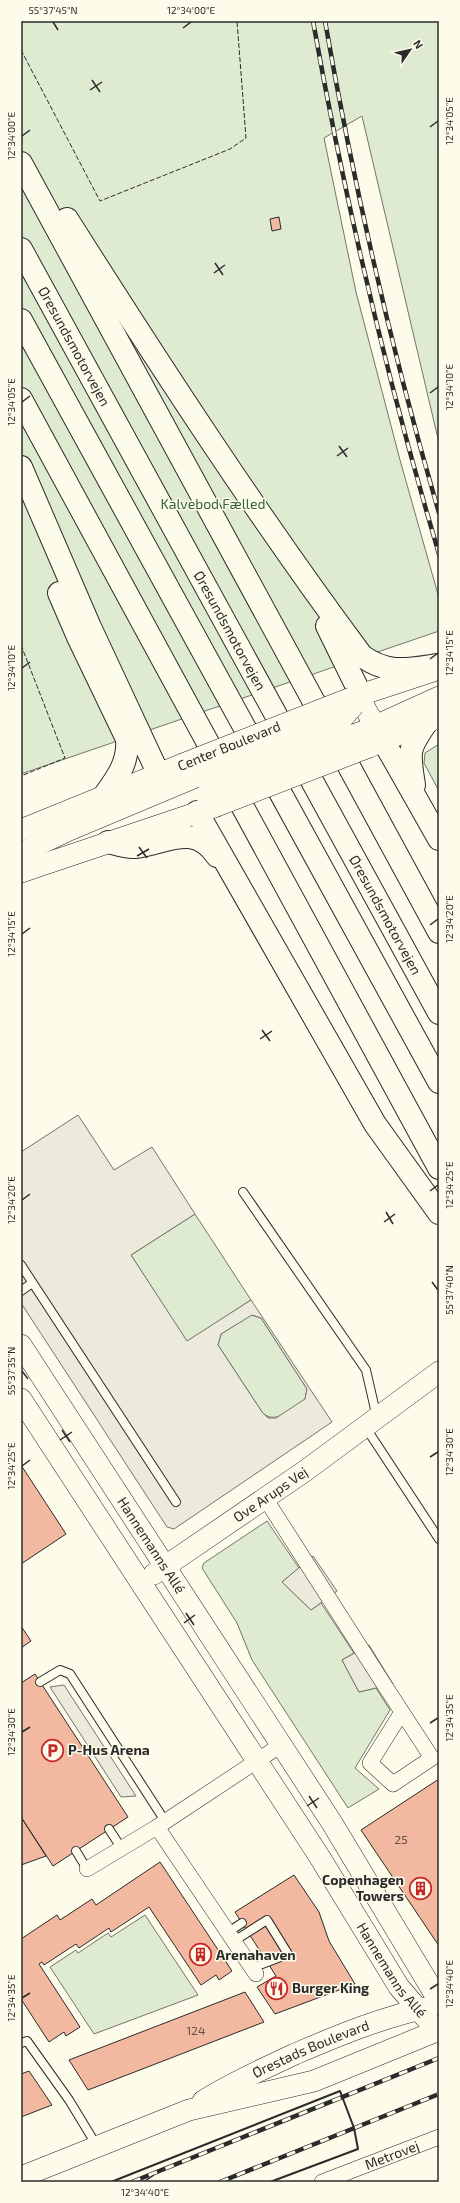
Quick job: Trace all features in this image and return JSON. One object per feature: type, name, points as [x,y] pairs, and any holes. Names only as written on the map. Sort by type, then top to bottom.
[{"type":"highway","points":[[21,147],[142,338],[304,579],[362,656],[375,666],[395,670],[439,667]]},
{"type":"highway","points":[[21,163],[439,932]]},
{"type":"highway","name":"Øresundsmotorvejen","points":[[21,249],[439,1013]]},
{"type":"highway","points":[[21,320],[439,1082]]},
{"type":"highway","points":[[21,399],[439,1168]]},
{"type":"highway","points":[[21,467],[90,627],[164,782]]},
{"type":"highway","points":[[37,505],[55,583],[78,637],[127,739],[128,754],[120,774],[104,796]]},
{"type":"highway","points":[[304,579],[356,685],[354,700]]},
{"type":"highway","points":[[416,796],[410,757],[412,742],[433,720]]},
{"type":"highway","points":[[373,737],[416,796],[439,839]]},
{"type":"highway","points":[[206,805],[244,894]]},
{"type":"highway","points":[[108,842],[134,848],[185,836],[201,840],[215,853],[244,894],[375,1124],[439,1213]]},
{"type":"street","name":"Center Boulevard","points":[[21,830],[104,796],[164,782],[354,700],[439,667]]},
{"type":"street","points":[[373,737],[439,697]]},
{"type":"street","points":[[354,700],[373,737]]},
{"type":"street","points":[[21,872],[108,842],[206,805],[373,737],[433,720]]},
{"type":"street","points":[[21,853],[164,782],[182,803],[206,805]]},
{"type":"street","name":"Hannemanns Allé","points":[[21,1345],[382,1903],[439,2001]]},
{"type":"street","name":"Ove Arups Vej","points":[[142,1583],[371,1423],[439,1372]]},
{"type":"street","name":"Ove Arups Vej","points":[[396,1404],[439,1381]]},
{"type":"street","name":"Hannemanns Allé","points":[[21,1399],[319,1856],[399,1987],[438,2032]]},
{"type":"street","points":[[265,1498],[432,1758],[393,1784],[370,1763],[402,1712]]},
{"type":"street","points":[[87,1869],[122,1849],[281,1745]]},
{"type":"street","points":[[161,1824],[231,1937],[254,1971]]},
{"type":"street","name":"Ørestads Boulevard","points":[[189,2110],[234,2082],[315,2046],[379,2020],[439,2005]]},
{"type":"street","name":"Ørestads Boulevard","points":[[21,2177],[189,2110],[314,2081],[438,2032]]},
{"type":"street","name":"Metrovej","points":[[322,2182],[345,2178],[439,2137]]},
{"type":"lane","points":[[243,1192],[366,1370],[371,1423],[439,1539]]},
{"type":"lane","points":[[21,1265],[176,1502]]},
{"type":"lane","points":[[21,1291],[32,1283]]},
{"type":"lane","points":[[40,1682],[60,1670],[67,1671],[75,1680],[161,1824]]},
{"type":"lane","points":[[109,1830],[122,1849]]},
{"type":"lane","points":[[76,1851],[87,1869]]},
{"type":"lane","points":[[231,1937],[266,1920],[288,1954],[254,1971]]},
{"type":"lane","points":[[231,1937],[242,1923]]},
{"type":"lane","points":[[21,2043],[27,2041],[69,2100],[97,2147]]},
{"type":"green space","name":"Kalvebod Fælled","points":[[21,21],[439,21],[439,443],[362,116],[324,138],[356,292],[400,460],[439,598],[439,631],[21,774]]},
{"type":"green space","points":[[439,744],[439,791],[424,763],[425,753]]},
{"type":"green space","points":[[195,1214],[251,1300],[187,1342],[131,1255]]},
{"type":"green space","points":[[251,1315],[261,1318],[307,1389],[305,1399],[278,1417],[267,1416],[262,1412],[218,1345],[221,1334]]},
{"type":"green space","points":[[267,1521],[299,1568],[282,1582],[311,1610],[321,1603],[354,1653],[342,1660],[359,1692],[376,1688],[390,1710],[355,1768],[379,1789],[348,1808],[252,1660],[237,1623],[202,1568],[204,1563]]},
{"type":"green space","points":[[145,1915],[198,1995],[94,2034],[50,1967],[76,1950],[78,1953],[108,1933],[111,1937]]},
{"type":"shaded area","points":[[78,1115],[114,1170],[152,1147],[195,1214],[131,1255],[187,1341],[251,1300],[332,1422],[174,1529],[167,1527],[21,1303],[21,1152]],"holes":[[[252,1315],[261,1318],[307,1389],[305,1399],[276,1418],[268,1418],[262,1412],[218,1345],[221,1334]]]},
{"type":"shaded area","points":[[313,1556],[337,1591],[311,1610],[282,1582]]},
{"type":"shaded area","points":[[369,1645],[393,1684],[359,1692],[342,1660]]},
{"type":"shaded area","points":[[64,1685],[136,1796],[121,1797],[50,1687]]},
{"type":"building","points":[[279,217],[281,229],[272,231],[270,219]]},
{"type":"building","points":[[21,1465],[66,1534],[21,1564]]},
{"type":"building","points":[[21,1626],[31,1641],[21,1648]]},
{"type":"building","name":"P-Hus Arena","points":[[35,1674],[128,1817],[53,1866],[21,1817],[21,1683]]},
{"type":"building","name":"Copenhagen Towers","points":[[439,1779],[439,1946],[361,1830]]},
{"type":"building","points":[[21,1817],[46,1856],[21,1865]]},
{"type":"building","name":"Arenahaven","points":[[160,1862],[232,1971],[219,1980],[216,1975],[201,1985],[149,1907],[111,1932],[109,1928],[79,1948],[76,1944],[44,1965],[42,1962],[39,1964],[80,2027],[66,2036],[64,2032],[49,2042],[21,1999],[21,1939],[57,1915],[60,1920],[92,1899],[96,1905]]},
{"type":"building","points":[[294,1875],[319,1912],[329,1941],[355,1984],[275,2014],[257,1987],[276,1976],[235,1912]]},
{"type":"building","points":[[245,1992],[264,2022],[88,2090],[69,2060]]},
{"type":"building","points":[[29,2071],[52,2105],[21,2117],[21,2074]]},
{"type":"railway","points":[[313,21],[325,88],[368,289],[402,422],[439,554]]},
{"type":"railway","points":[[325,21],[348,145],[375,269],[405,392],[439,513]]},
{"type":"railway","points":[[132,2182],[439,2058]]},
{"type":"railway","points":[[220,2182],[439,2094]]},
{"type":"fence","points":[[21,50],[100,201],[230,149],[246,138],[237,21]]},
{"type":"fence","points":[[21,645],[65,758],[21,776]]},
{"type":"wall","points":[[111,2182],[340,2091],[354,2128],[358,2149],[270,2182]]},
{"type":"place","name":"P-Hus Arena","points":[[53,1750]]},
{"type":"place","name":"Copenhagen Towers","points":[[420,1888]]},
{"type":"place","name":"Arenahaven","points":[[201,1955]]},
{"type":"place","name":"Burger King","points":[[276,1988]]}]
